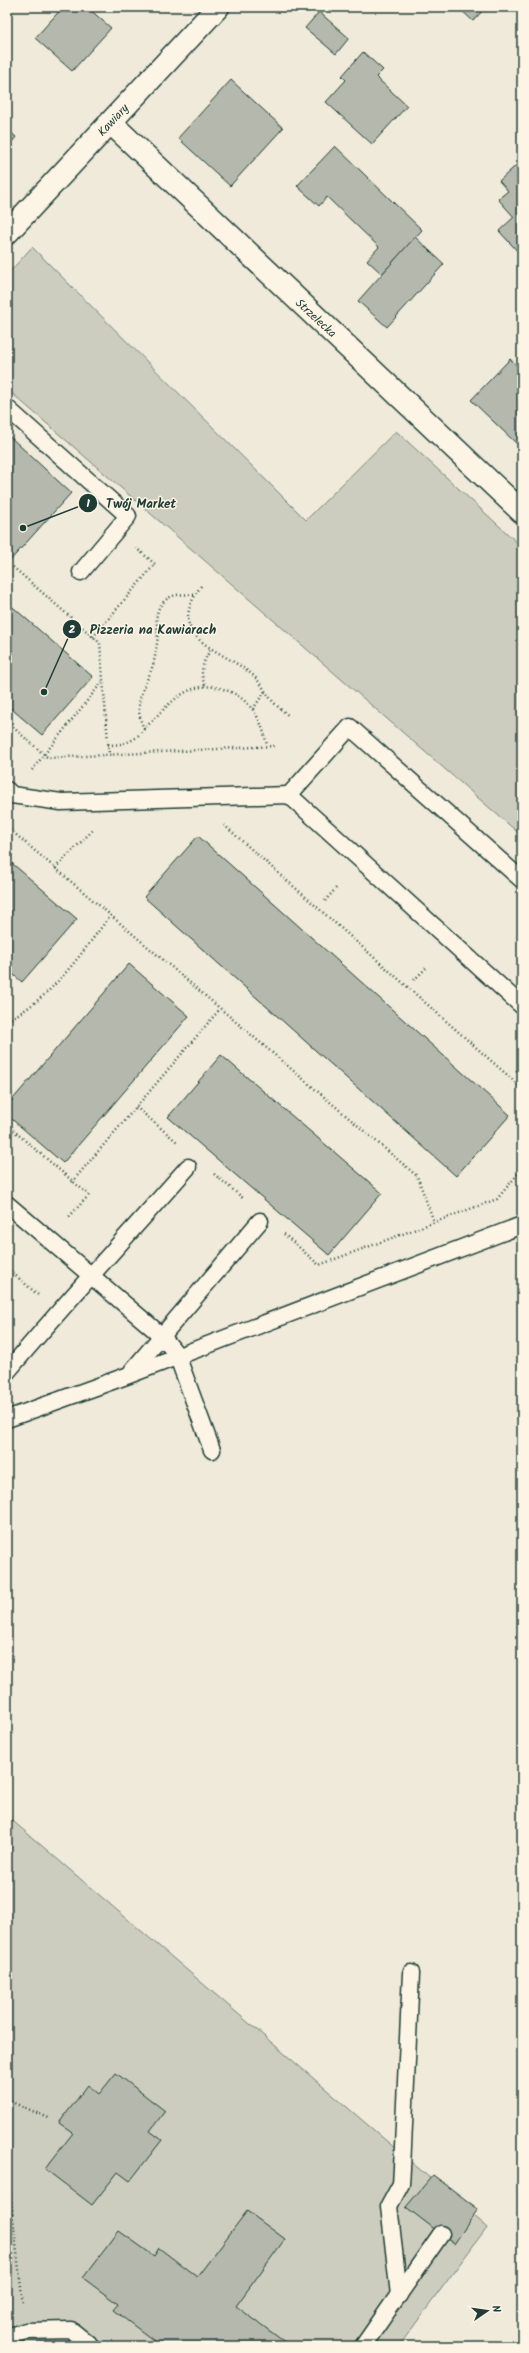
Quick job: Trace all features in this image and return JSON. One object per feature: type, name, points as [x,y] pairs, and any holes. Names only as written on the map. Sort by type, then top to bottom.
[{"type":"street","name":"Kawiary","points":[[7,233],[218,7]]},
{"type":"street","name":"Strzelecka","points":[[110,123],[522,512]]},
{"type":"lane","points":[[7,408],[128,516],[81,572]]},
{"type":"lane","points":[[289,795],[350,727],[522,880]]},
{"type":"lane","points":[[7,790],[12,795],[62,802],[289,795],[522,1006]]},
{"type":"lane","points":[[7,1372],[90,1274],[116,1249],[188,1167]]},
{"type":"lane","points":[[7,1204],[162,1336],[177,1355],[212,1450]]},
{"type":"lane","points":[[129,1375],[260,1221]]},
{"type":"lane","points":[[7,1419],[129,1375],[177,1355],[522,1224]]},
{"type":"lane","points":[[399,2295],[389,2206],[401,2184],[411,1973]]},
{"type":"lane","points":[[362,2346],[441,2234]]},
{"type":"lane","points":[[7,2337],[26,2331],[71,2330],[91,2346]]},
{"type":"path","points":[[93,637],[155,564],[134,546]]},
{"type":"path","points":[[13,567],[100,643],[108,754]]},
{"type":"path","points":[[201,586],[194,595],[188,608],[188,621],[194,636],[211,649],[251,673],[266,690],[270,699],[289,716]]},
{"type":"path","points":[[144,729],[140,721],[140,696],[151,672],[158,641],[156,614],[162,603],[171,596],[181,594],[194,595]]},
{"type":"path","points":[[205,685],[202,678],[202,669],[204,659],[211,649]]},
{"type":"path","points":[[27,776],[103,681]]},
{"type":"path","points":[[108,745],[121,745],[135,739],[179,694],[205,685],[231,693],[243,699],[253,709],[263,725],[267,746]]},
{"type":"path","points":[[253,709],[266,690]]},
{"type":"path","points":[[7,722],[48,758],[274,746]]},
{"type":"path","points":[[219,821],[522,1088]]},
{"type":"path","points":[[7,827],[417,1176],[434,1222]]},
{"type":"path","points":[[55,868],[91,830]]},
{"type":"path","points":[[325,902],[337,887]]},
{"type":"path","points":[[7,1020],[35,1003],[60,979],[111,915]]},
{"type":"path","points":[[414,980],[426,968]]},
{"type":"path","points":[[72,1182],[220,1009]]},
{"type":"path","points":[[516,1071],[522,1068]]},
{"type":"path","points":[[136,1107],[178,1143]]},
{"type":"path","points":[[7,1125],[89,1195],[68,1218]]},
{"type":"path","points":[[281,1232],[319,1265],[497,1199],[522,1169]]},
{"type":"path","points":[[212,1172],[247,1202]]},
{"type":"path","points":[[7,1268],[40,1296]]},
{"type":"path","points":[[7,2100],[51,2118]]},
{"type":"path","points":[[7,2166],[26,2331]]},
{"type":"path","points":[[7,2226],[14,2230]]},
{"type":"shaded area","points":[[32,247],[306,520],[396,431],[522,547],[522,836],[7,389],[7,275]]},
{"type":"shaded area","points":[[7,1816],[487,2227],[399,2346],[7,2346]]},
{"type":"building","points":[[63,7],[87,7],[111,28],[72,71],[35,38]]},
{"type":"building","points":[[458,7],[486,7],[473,21]]},
{"type":"building","points":[[319,12],[349,38],[336,54],[305,28]]},
{"type":"building","points":[[363,52],[383,70],[376,77],[407,106],[372,144],[326,102],[346,80],[342,76]]},
{"type":"building","points":[[231,80],[283,128],[230,186],[178,138]]},
{"type":"building","points":[[7,129],[16,137],[7,148]]},
{"type":"building","points":[[335,146],[422,230],[382,274],[367,260],[379,247],[327,197],[319,206],[297,186]]},
{"type":"building","points":[[522,160],[521,255],[499,231],[514,217],[498,199],[508,191],[499,181]]},
{"type":"building","points":[[415,237],[444,264],[387,327],[358,301]]},
{"type":"building","points":[[510,359],[522,370],[522,440],[518,445],[471,400]]},
{"type":"building","points":[[7,434],[71,493],[7,564]]},
{"type":"building","points":[[7,602],[93,677],[42,735],[7,705]]},
{"type":"building","points":[[198,836],[510,1115],[456,1176],[144,897]]},
{"type":"building","points":[[7,859],[77,919],[22,982],[7,969]]},
{"type":"building","points":[[129,964],[189,1016],[63,1163],[7,1115],[7,1106]]},
{"type":"building","points":[[221,1055],[382,1193],[329,1255],[168,1117]]},
{"type":"building","points":[[116,2073],[165,2111],[150,2131],[162,2140],[130,2181],[118,2172],[92,2205],[45,2169],[73,2133],[59,2123],[88,2085],[99,2094]]},
{"type":"building","points":[[433,2175],[478,2209],[454,2244],[406,2207]]},
{"type":"building","points":[[247,2211],[285,2239],[236,2306],[290,2346],[161,2346],[113,2310],[118,2304],[83,2278],[119,2231],[154,2256],[159,2248],[197,2277]]},
{"type":"place","name":"Twój Market","points":[[23,528]]},
{"type":"place","name":"Pizzeria na Kawiarach","points":[[44,692]]}]
